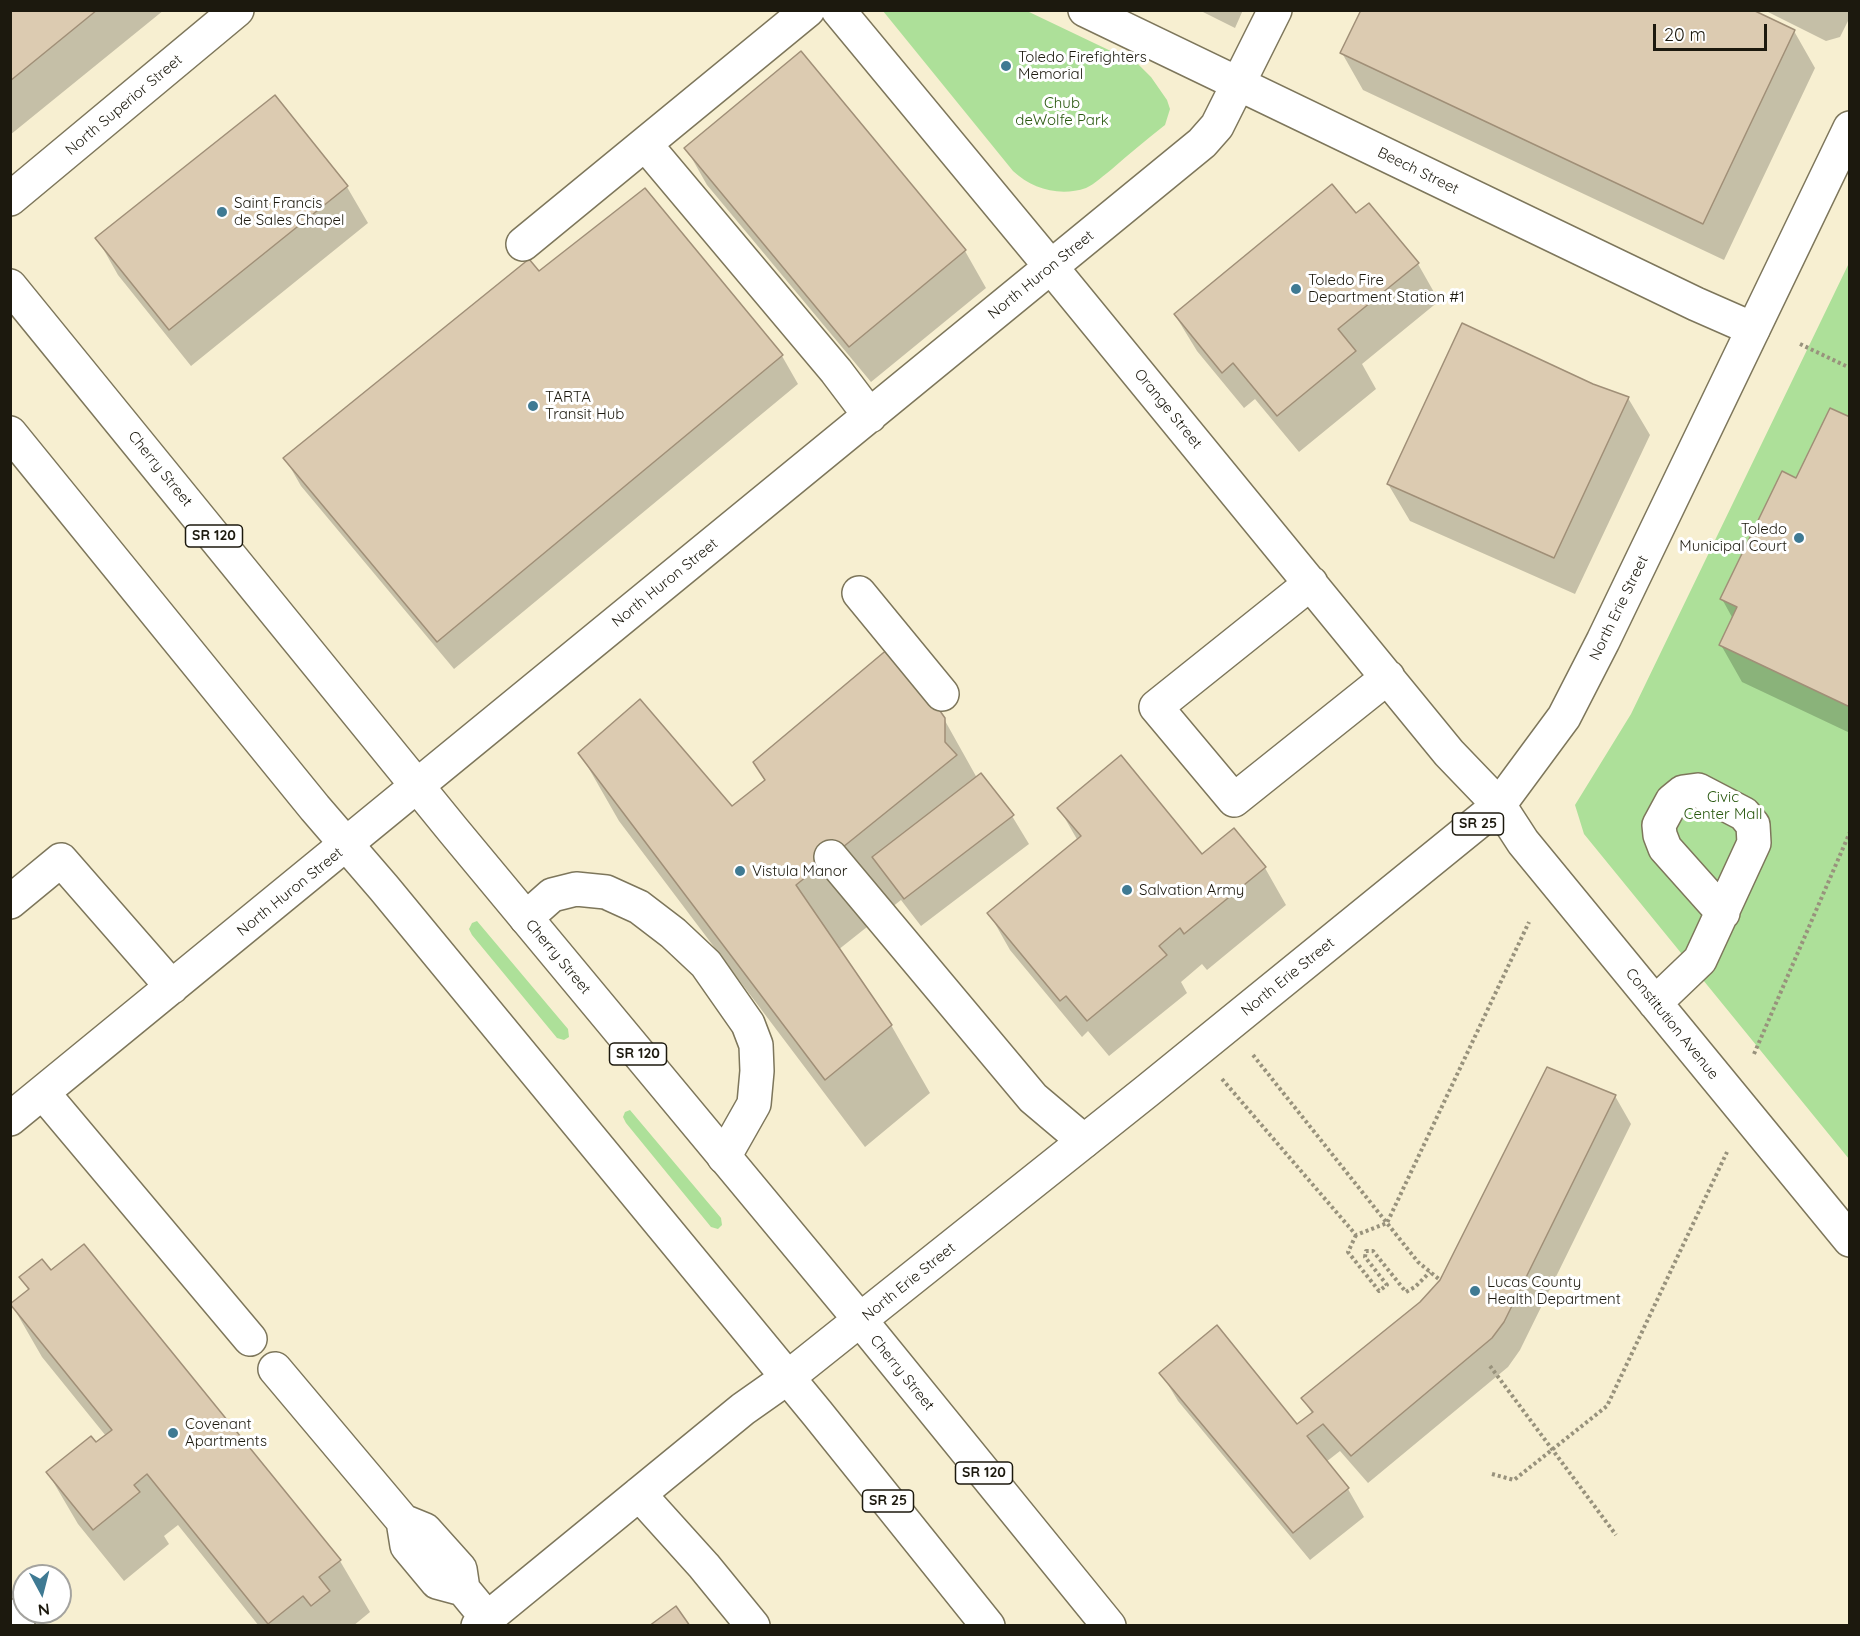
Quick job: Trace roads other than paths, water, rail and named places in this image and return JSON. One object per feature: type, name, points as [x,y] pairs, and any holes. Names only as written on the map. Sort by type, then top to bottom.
[{"type":"main road","name":"North Superior Street","points":[[10,199],[237,10]]},
{"type":"main road","points":[[523,244],[808,10]]},
{"type":"main road","name":"Orange Street","points":[[838,10],[1052,267],[1449,753],[1499,805]]},
{"type":"main road","name":"Beech Street","points":[[1085,10],[1696,304],[1753,329]]},
{"type":"main road","name":"North Huron Street","points":[[12,1115],[43,1093],[347,845],[1202,143],[1217,126],[1275,10]]},
{"type":"main road","name":"North Erie Street","points":[[483,1622],[743,1409],[861,1321],[1499,805],[1563,717],[1574,698],[1850,128]]},
{"type":"main road","points":[[645,144],[836,371],[870,416]]},
{"type":"main road","name":"Cherry Street","points":[[10,286],[526,918],[861,1321],[1109,1626]]},
{"type":"main road","points":[[10,433],[307,799],[787,1378]]},
{"type":"main road","points":[[1311,583],[1156,707],[1234,800],[1388,677]]},
{"type":"main road","points":[[859,592],[942,694]]},
{"type":"main road","name":"Constitution Avenue","points":[[1499,805],[1523,842],[1850,1240]]},
{"type":"main road","points":[[831,857],[1033,1098],[1084,1141]]},
{"type":"main road","points":[[10,903],[61,860],[172,987]]},
{"type":"main road","points":[[526,918],[552,895],[576,889],[606,892],[639,907],[673,933],[706,964],[748,1024],[756,1045],[757,1071],[754,1104],[724,1157]]},
{"type":"main road","points":[[1655,1003],[1701,960],[1723,913]]},
{"type":"main road","points":[[43,1093],[250,1338]]},
{"type":"main road","points":[[275,1369],[403,1521],[425,1530],[460,1569],[463,1589],[483,1622]]},
{"type":"main road","name":"SR 25","points":[[787,1378],[988,1626]]},
{"type":"main road","points":[[639,1494],[704,1566],[753,1626]]},
{"type":"main road","points":[[10,1616],[18,1626]]},
{"type":"place","name":"Toledo Firefighters Memorial","points":[[1006,66]]},
{"type":"place","name":"Saint Francis de Sales Chapel","points":[[222,212]]},
{"type":"place","name":"Toledo Fire Department Station #1","points":[[1296,289]]},
{"type":"place","name":"TARTA Transit Hub","points":[[533,406]]},
{"type":"place","name":"Toledo Municipal Court","points":[[1799,538]]},
{"type":"place","name":"Vistula Manor","points":[[740,871]]},
{"type":"place","name":"Salvation Army","points":[[1127,890]]},
{"type":"place","name":"Lucas County Health Department","points":[[1475,1291]]},
{"type":"place","name":"Covenant Apartments","points":[[173,1433]]},
{"type":"park label","name":"Chub deWolfe Park","points":[[1062,112]]},
{"type":"park label","name":"Civic Center Mall","points":[[1723,806]]}]
